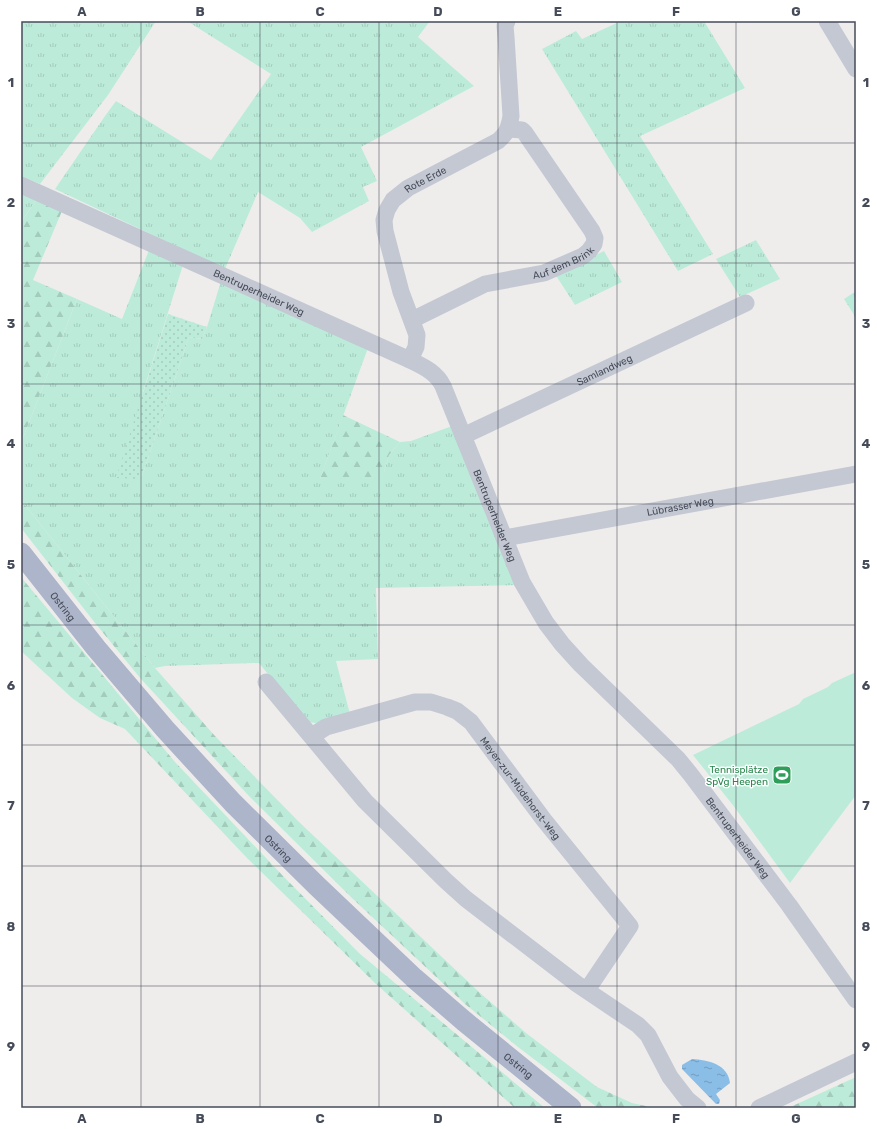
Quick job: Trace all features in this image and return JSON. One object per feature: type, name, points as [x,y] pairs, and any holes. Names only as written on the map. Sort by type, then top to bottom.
[{"type":"main road","name":"Ostring","points":[[21,553],[101,654],[165,729],[233,803],[317,886],[414,978],[470,1026],[571,1108]]},
{"type":"street","points":[[507,21],[506,37],[511,116],[509,129]]},
{"type":"street","points":[[827,21],[856,69]]},
{"type":"street","name":"Rote Erde","points":[[410,360],[417,342],[416,330],[401,292],[385,231],[384,220],[387,210],[394,200],[408,188],[498,141],[509,129]]},
{"type":"street","name":"Auf dem Brink","points":[[412,320],[485,284],[544,273],[583,256],[594,244],[592,231],[525,133],[522,130],[509,129]]},
{"type":"street","name":"Bentruperheider Weg","points":[[21,185],[410,360],[434,373],[439,379],[526,588],[551,630],[573,656],[678,760],[691,775],[789,905],[856,1000]]},
{"type":"street","name":"Samlandweg","points":[[463,436],[746,303]]},
{"type":"street","name":"Lübrasser Weg","points":[[504,538],[856,474]]},
{"type":"street","points":[[266,682],[365,801],[446,881],[466,899],[587,990],[638,1025],[648,1035],[670,1077],[683,1094],[698,1108]]},
{"type":"street","name":"Meyer-zur-Müdehorst-Weg","points":[[312,736],[318,731],[331,725],[415,702],[440,704],[457,711],[465,717],[477,729],[544,820],[630,926],[587,990]]},
{"type":"street","points":[[759,1108],[856,1062]]},
{"type":"green space","points":[[21,21],[156,21],[108,95],[40,184],[21,176]]},
{"type":"green space","points":[[187,21],[430,21],[418,37],[474,86],[361,147],[377,181],[363,187],[369,201],[312,232],[300,218],[258,192],[225,269],[55,189],[116,101],[211,160],[271,74]]},
{"type":"green space","points":[[621,21],[704,21],[745,88],[640,136],[713,254],[678,271],[542,49],[576,31],[582,39]]},
{"type":"green space","points":[[21,192],[37,199],[21,222]]},
{"type":"green space","points":[[37,199],[62,211],[33,280],[77,299],[21,443],[21,222]]},
{"type":"green space","points":[[756,240],[780,279],[740,297],[716,259]]},
{"type":"green space","points":[[149,250],[183,265],[143,392],[141,479],[189,337],[202,339],[221,281],[368,348],[320,479],[384,472],[389,455],[400,442],[411,441],[452,426],[517,585],[376,588],[378,659],[336,661],[350,714],[321,723],[305,720],[259,663],[165,666],[155,668],[21,500],[21,443],[77,299],[122,319]]},
{"type":"green space","points":[[604,251],[622,282],[575,305],[555,274]]},
{"type":"green space","points":[[856,291],[856,318],[844,299]]},
{"type":"green space","points":[[168,314],[207,327],[202,339],[189,337],[141,479],[116,478]]},
{"type":"green space","points":[[343,415],[400,442],[389,455],[384,472],[379,478],[320,479]]},
{"type":"green space","points":[[21,500],[155,668],[215,736],[298,821],[479,992],[526,1033],[597,1087],[632,1103],[655,1108],[598,1108],[518,1047],[465,1004],[353,899],[248,795],[141,679],[21,528]]},
{"type":"green space","points":[[21,577],[175,762],[284,877],[359,953],[545,1108],[515,1108],[376,984],[247,858],[125,729],[100,718],[72,698],[21,651]]},
{"type":"green space","name":"Tennisplätze SpVg Heepen","points":[[856,672],[856,795],[790,883],[732,804],[693,755],[799,704],[803,699]]},
{"type":"green space","points":[[856,1077],[856,1108],[788,1108]]},
{"type":"water","points":[[692,1059],[711,1062],[721,1067],[725,1071],[730,1083],[716,1094],[720,1100],[719,1104],[716,1104],[682,1069],[682,1065]]},
{"type":"place","name":"Tennisplätze SpVg Heepen","points":[[782,775]]}]
